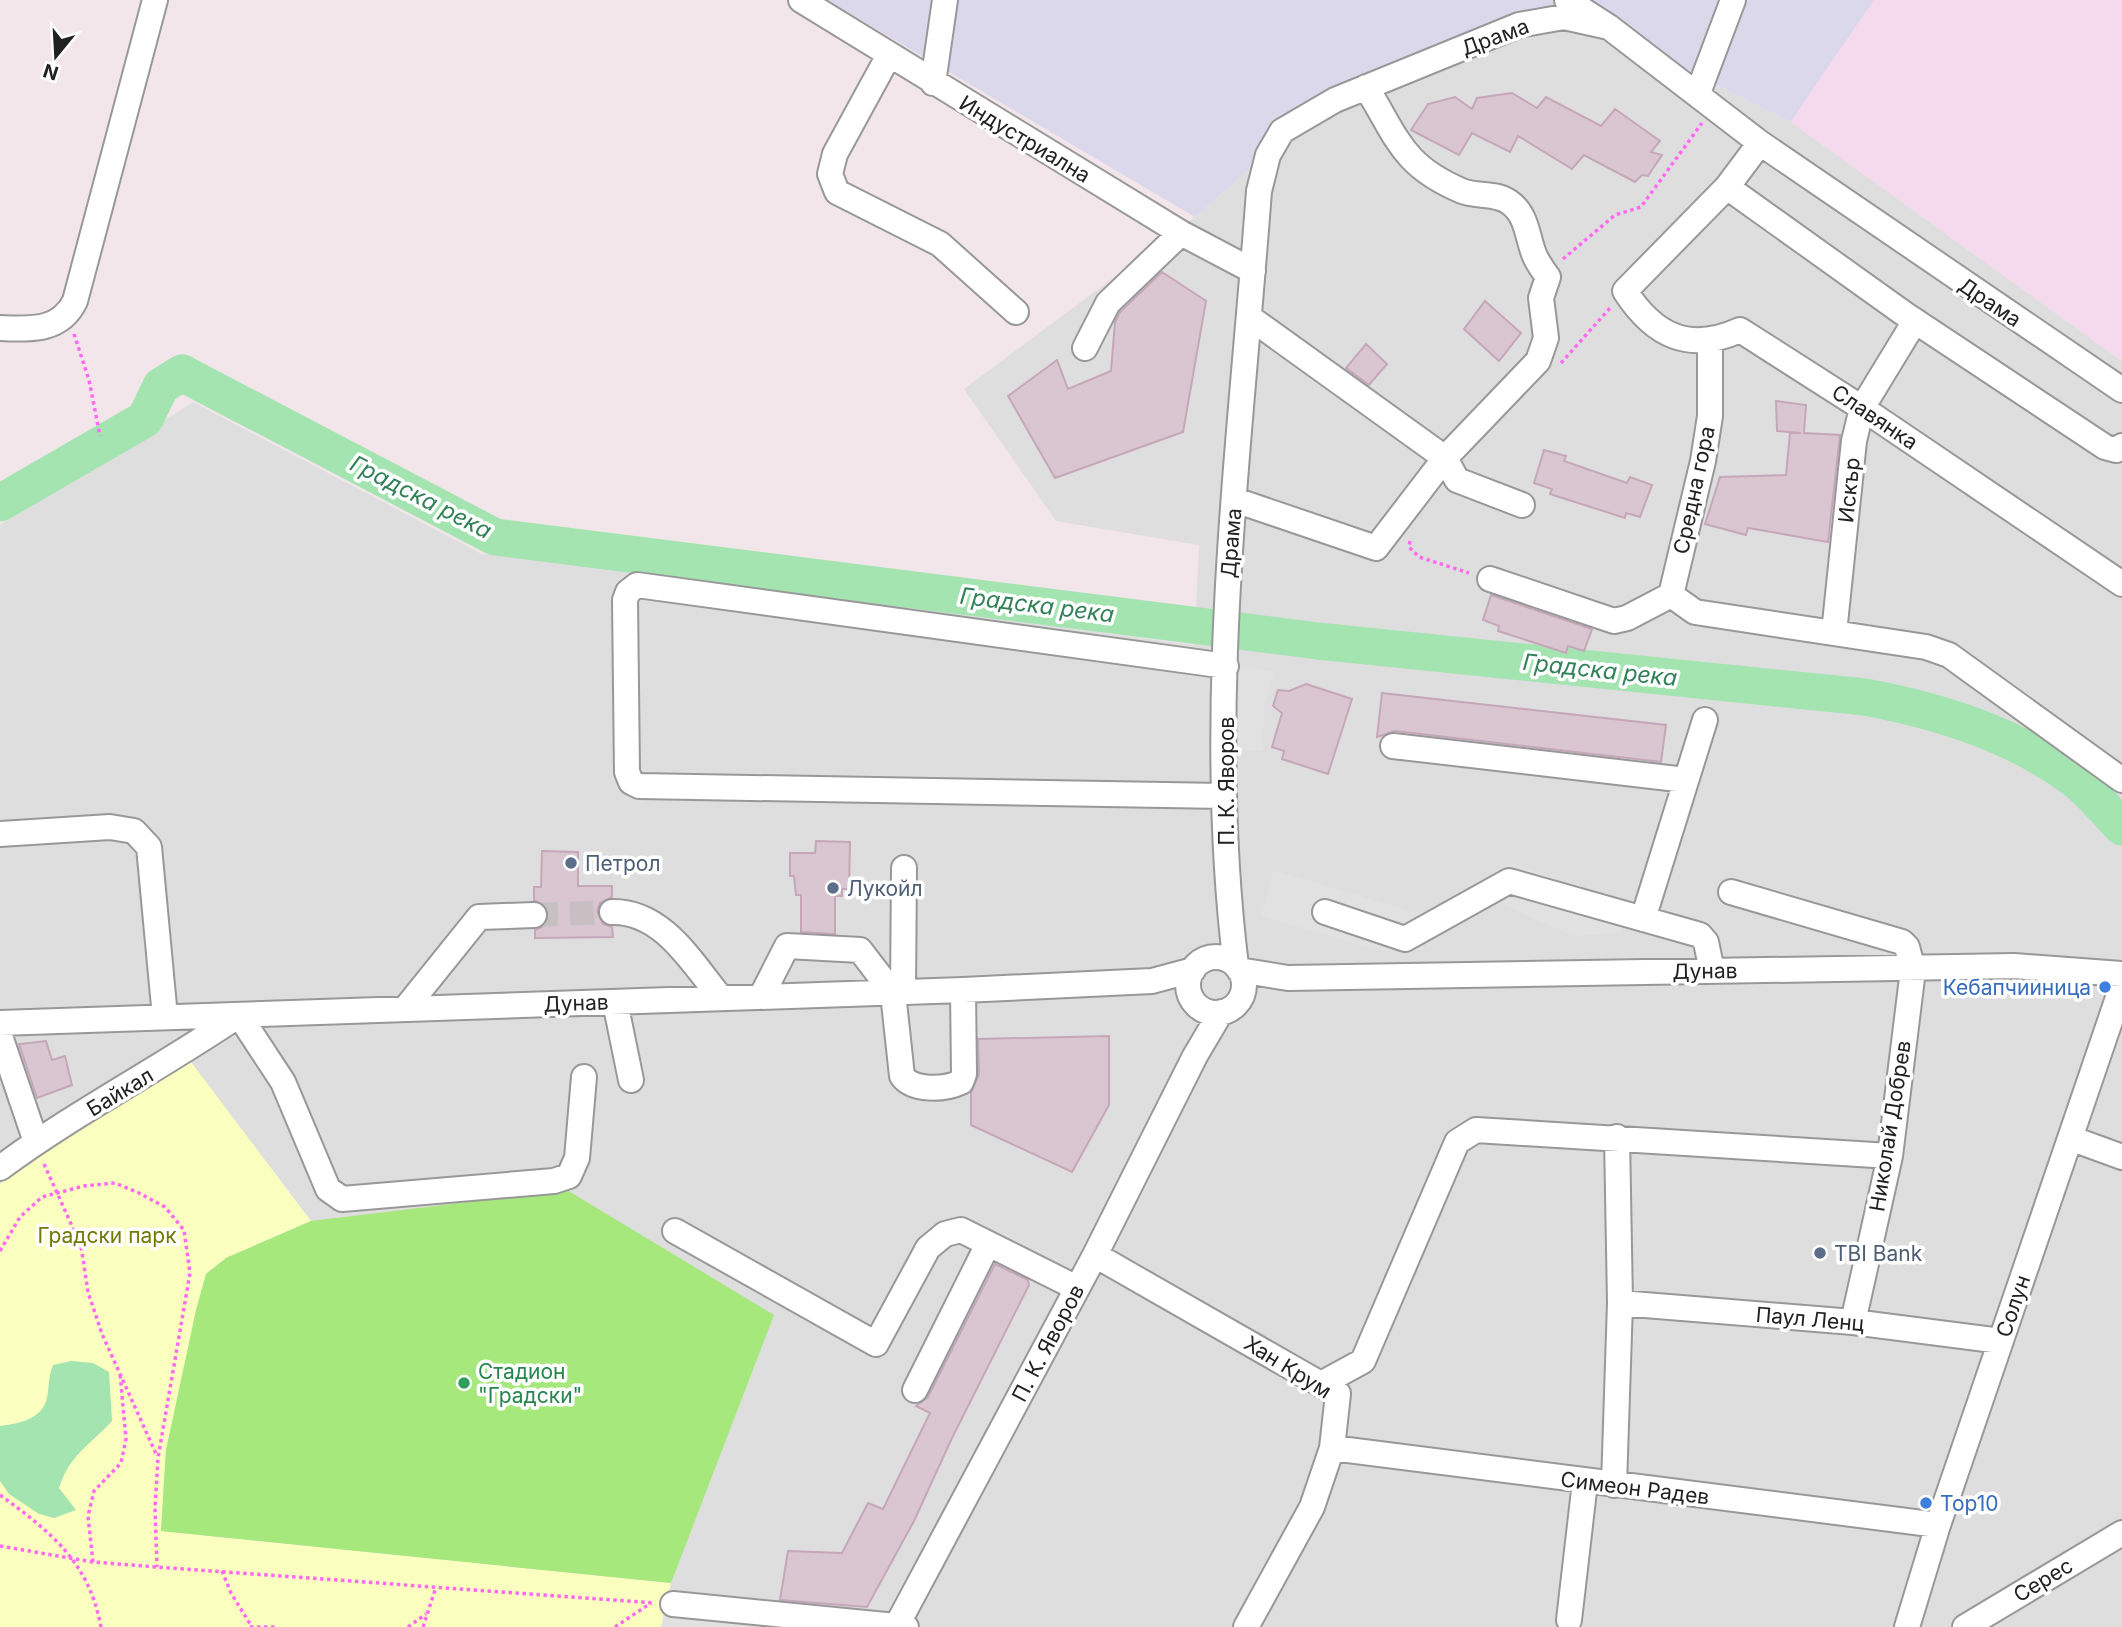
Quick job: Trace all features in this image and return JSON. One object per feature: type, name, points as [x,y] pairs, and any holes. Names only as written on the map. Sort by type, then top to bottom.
[{"type":"street","points":[[0,328],[47,327],[65,317],[75,301],[155,0]]},
{"type":"street","name":"Индустриална","points":[[801,0],[1181,233],[1253,271]]},
{"type":"street","points":[[933,83],[945,0]]},
{"type":"street","points":[[1567,0],[1609,27]]},
{"type":"street","points":[[1706,100],[1733,0]]},
{"type":"street","name":"Драма","points":[[1226,666],[1226,597],[1259,191],[1268,155],[1282,131],[1307,115],[1519,25],[1564,18],[1609,27],[1760,143],[2122,390]]},
{"type":"street","points":[[889,55],[835,154],[830,174],[837,192],[940,244],[1016,313]]},
{"type":"street","points":[[1235,500],[1376,548],[1445,458],[1538,361],[1546,338],[1542,298],[1548,277],[1534,256],[1526,223],[1509,201],[1487,194],[1466,193],[1438,180],[1411,159],[1389,132],[1366,88]]},
{"type":"street","points":[[1760,143],[1727,187],[1916,321],[2105,447],[2116,450],[2122,446]]},
{"type":"street","name":"Славянка","points":[[1727,187],[1625,291],[1640,314],[1664,332],[1692,341],[1710,341],[1740,330],[1862,408],[2122,584]]},
{"type":"street","points":[[1086,348],[1108,303],[1181,233]]},
{"type":"street","points":[[1249,317],[1445,458],[1457,480],[1522,505]]},
{"type":"street","name":"Искър","points":[[1834,633],[1854,441],[1862,408],[1916,321]]},
{"type":"street","name":"Средна гора","points":[[1671,595],[1703,461],[1710,416],[1710,341]]},
{"type":"street","points":[[1490,579],[1614,621],[1627,618],[1671,595],[1695,612],[1926,648],[1949,654],[2122,780]]},
{"type":"street","points":[[1224,796],[639,786],[631,782],[627,772],[625,600],[628,592],[637,585],[1226,666]]},
{"type":"street","name":"П. К. Яворов","points":[[1226,666],[1224,796],[1228,896],[1240,975]]},
{"type":"street","points":[[1643,919],[1705,720]]},
{"type":"street","points":[[1393,746],[1686,780]]},
{"type":"street","points":[[0,834],[110,827],[134,831],[149,847],[165,1017]]},
{"type":"street","points":[[904,868],[898,993],[902,1076],[908,1084],[916,1087],[961,1082],[964,1074],[963,990]]},
{"type":"street","points":[[1325,912],[1405,939],[1509,881],[1700,935],[1706,942],[1712,971]]},
{"type":"street","points":[[1731,892],[1902,942],[1907,947],[1913,970]]},
{"type":"street","name":"П. К. Яворов","points":[[899,1627],[1095,1255],[1195,1056],[1203,988],[1228,896]]},
{"type":"street","points":[[612,912],[629,912],[666,931],[721,998]]},
{"type":"street","points":[[405,1009],[479,917],[534,915]]},
{"type":"street","points":[[1405,939],[1407,975]]},
{"type":"street","points":[[761,997],[787,946],[860,950],[898,993]]},
{"type":"street","name":"Дунав","points":[[0,1023],[898,993],[1152,981],[1203,988],[1220,957],[1240,975],[1288,978],[1913,970],[2014,966],[2122,974]]},
{"type":"street","name":"Николай Добрев","points":[[1853,1322],[1890,1156],[1913,970]]},
{"type":"street","points":[[1203,988],[1236,1005],[1240,975]]},
{"type":"street","name":"Солун","points":[[1908,1627],[1938,1525],[2122,986]]},
{"type":"street","points":[[615,1002],[631,1080]]},
{"type":"street","points":[[239,1015],[283,1082],[328,1189],[342,1199],[554,1181],[569,1176],[577,1158],[584,1077]]},
{"type":"street","name":"Байкал","points":[[0,1168],[36,1142],[164,1065],[239,1015]]},
{"type":"street","points":[[0,1036],[36,1142]]},
{"type":"street","points":[[1321,1384],[1363,1360],[1457,1142],[1476,1130],[1890,1156]]},
{"type":"street","points":[[1614,1485],[1620,1303],[1617,1137]]},
{"type":"street","points":[[2070,1139],[2122,1157]]},
{"type":"street","points":[[675,1231],[876,1344],[928,1248],[944,1234],[961,1230],[1077,1288]]},
{"type":"street","points":[[915,1390],[988,1244]]},
{"type":"street","name":"Хан Крум","points":[[1095,1255],[1338,1394],[1332,1448],[1312,1507],[1246,1627]]},
{"type":"street","name":"Паул Ленц","points":[[1620,1303],[1853,1322],[2000,1342]]},
{"type":"street","name":"Симеон Радев","points":[[1332,1448],[1938,1525]]},
{"type":"street","points":[[1569,1620],[1585,1482]]},
{"type":"street","name":"Серес","points":[[1965,1627],[2122,1533]]},
{"type":"street","points":[[663,1604],[899,1627]]},
{"type":"path","points":[[1548,277],[1564,258],[1615,215],[1642,207],[1706,100]]},
{"type":"path","points":[[65,317],[74,333],[89,380],[100,436]]},
{"type":"path","points":[[1411,538],[1409,547],[1419,557],[1490,579]]},
{"type":"path","points":[[36,1142],[81,1246],[88,1292],[102,1334],[158,1458]]},
{"type":"path","points":[[0,1251],[20,1217],[42,1196],[55,1191],[115,1183],[165,1207],[184,1230],[190,1273],[158,1458],[155,1508],[158,1567]]},
{"type":"path","points":[[93,1562],[88,1516],[94,1492],[121,1462],[126,1439],[120,1369]]},
{"type":"path","points":[[0,1495],[40,1524],[75,1559],[101,1627]]},
{"type":"path","points":[[0,1546],[93,1562],[663,1604]]},
{"type":"path","points":[[222,1571],[231,1593],[251,1627],[276,1627]]},
{"type":"path","points":[[423,1627],[436,1587]]},
{"type":"path","points":[[615,1627],[663,1604]]},
{"type":"path","points":[[408,1627],[428,1612]]},
{"type":"shaded area","points":[[827,0],[1874,0],[1791,122],[1566,10],[1295,129],[1195,217]]},
{"type":"shaded area","points":[[1874,0],[2122,0],[2122,361],[1791,122]]},
{"type":"shaded area","points":[[1566,10],[1791,122],[2122,361],[2122,1627],[0,1627],[0,525],[193,402],[482,554],[609,567],[1194,645],[1199,545],[1056,521],[964,389],[1195,217],[1295,129]]},
{"type":"shaded area","points":[[1235,666],[1276,672],[1264,705],[1263,751],[1238,750]]},
{"type":"shaded area","points":[[1509,862],[1631,908],[1620,933],[1573,936],[1493,900],[1421,939],[1423,950],[1381,951],[1261,916],[1274,870],[1424,915]]},
{"type":"shaded area","points":[[71,1361],[93,1363],[109,1372],[112,1421],[81,1451],[63,1476],[59,1488],[76,1510],[54,1518],[39,1514],[9,1494],[0,1481],[0,1426],[25,1421],[37,1414],[47,1400],[53,1365]]},
{"type":"shaded area","points":[[665,1607],[759,1620],[757,1627],[661,1627]]},
{"type":"green space","name":"Градски парк","points":[[191,1062],[311,1221],[226,1258],[206,1274],[166,1450],[161,1531],[671,1583],[661,1627],[0,1627],[0,1184],[46,1147]]},
{"type":"green space","name":"Стадион \"Градски\"","points":[[567,1190],[774,1315],[671,1583],[161,1531],[166,1450],[206,1274],[226,1258],[311,1221]]},
{"type":"building","points":[[1512,93],[1537,108],[1546,97],[1601,126],[1615,109],[1660,141],[1651,152],[1662,155],[1648,176],[1642,175],[1635,182],[1584,155],[1572,169],[1518,136],[1510,152],[1472,133],[1459,155],[1411,130],[1428,104],[1455,97],[1472,109],[1477,98]]},
{"type":"building","points":[[1162,272],[1206,301],[1183,432],[1055,478],[1008,396],[1057,360],[1068,389],[1111,371],[1115,322],[1120,312]]},
{"type":"building","points":[[1485,301],[1521,333],[1499,361],[1464,329]]},
{"type":"building","points":[[1366,344],[1387,364],[1369,385],[1346,368]]},
{"type":"building","points":[[1776,401],[1806,405],[1804,433],[1840,435],[1828,542],[1748,528],[1746,535],[1705,524],[1720,477],[1786,475],[1790,433],[1801,433],[1777,431]]},
{"type":"building","points":[[1544,450],[1566,456],[1564,461],[1627,483],[1630,477],[1652,485],[1640,517],[1626,513],[1625,518],[1550,494],[1552,489],[1534,483]]},
{"type":"building","points":[[1491,595],[1592,629],[1584,651],[1568,646],[1566,653],[1498,631],[1499,626],[1483,620]]},
{"type":"building","points":[[1306,684],[1352,699],[1328,774],[1282,759],[1284,751],[1272,747],[1282,713],[1273,706],[1278,690],[1289,691]]},
{"type":"building","points":[[1382,693],[1666,725],[1661,762],[1395,731],[1377,737]]},
{"type":"building","points":[[816,841],[850,842],[849,889],[842,889],[842,896],[835,896],[835,934],[801,932],[801,895],[796,895],[794,876],[790,876],[790,853],[815,853]]},
{"type":"building","points":[[542,851],[578,852],[578,886],[612,886],[612,897],[600,903],[597,911],[603,924],[612,927],[613,937],[535,938],[535,930],[542,927],[549,915],[546,907],[534,900],[534,887],[541,887]]},
{"type":"building","points":[[1109,1036],[1109,1105],[1072,1172],[971,1125],[971,1093],[979,1074],[978,1039]]},
{"type":"building","points":[[46,1041],[52,1060],[65,1056],[72,1085],[37,1098],[19,1044]]},
{"type":"building","points":[[995,1264],[1028,1280],[1029,1285],[952,1438],[914,1521],[867,1607],[780,1600],[788,1551],[842,1553],[868,1503],[883,1509],[930,1413],[916,1406],[928,1397]]},
{"type":"waterway","name":"Градска река","points":[[0,503],[145,419],[161,386],[182,373],[495,537],[1318,641],[1865,697],[1947,717],[2025,748],[2080,783],[2122,827]]},
{"type":"tunnel","points":[[534,915],[612,912]]},
{"type":"place","name":"Петрол","points":[[571,863]]},
{"type":"place","name":"Лукойл","points":[[833,888]]},
{"type":"place","name":"Кебапчииница","points":[[2105,987]]},
{"type":"place","name":"TBI Bank","points":[[1820,1253]]},
{"type":"place","name":"Стадион \"Градски\"","points":[[464,1383]]},
{"type":"place","name":"Top10","points":[[1926,1503]]}]
